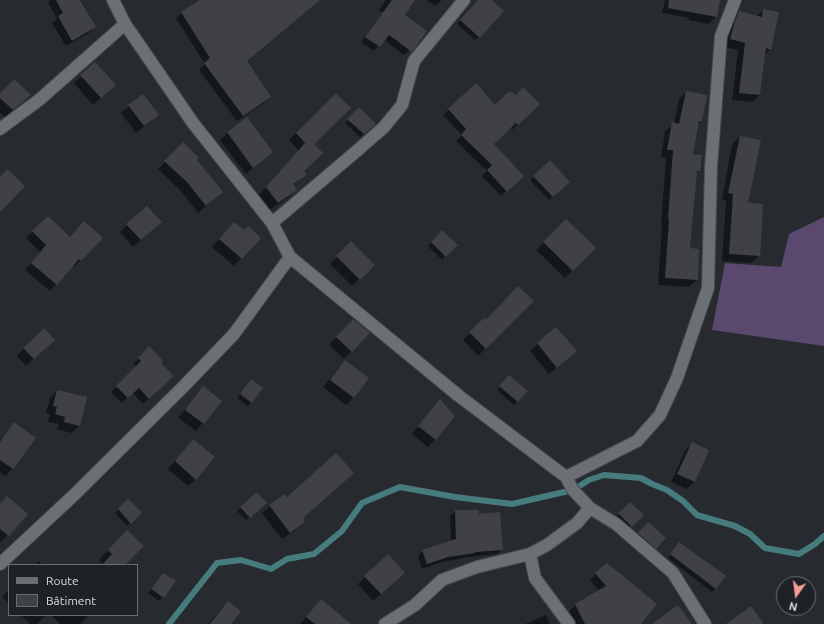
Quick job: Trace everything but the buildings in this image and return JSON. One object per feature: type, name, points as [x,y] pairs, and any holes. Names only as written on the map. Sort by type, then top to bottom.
[{"type":"street","points":[[112,0],[125,24],[193,123],[272,223],[290,257],[459,396],[566,477],[573,490],[590,508],[616,524],[673,573],[705,624]]},
{"type":"street","points":[[272,223],[384,127],[402,105],[414,61],[464,0]]},
{"type":"street","points":[[566,477],[637,441],[660,415],[677,378],[708,288],[711,167],[722,36],[735,0]]},
{"type":"street","points":[[0,129],[39,100],[125,24]]},
{"type":"street","points":[[0,564],[78,491],[229,339],[290,257]]},
{"type":"street","points":[[386,624],[415,605],[442,580],[477,567],[530,554],[547,545],[577,523],[590,508]]},
{"type":"street","points":[[530,554],[535,578],[569,624]]},
{"type":"shaded area","points":[[824,217],[824,346],[712,330],[725,263],[781,267],[789,234]]},
{"type":"waterway","points":[[169,624],[217,563],[241,560],[271,569],[287,559],[314,554],[342,531],[362,503],[400,487],[455,497],[512,504],[573,490],[589,480],[604,475],[641,478],[667,490],[683,501],[697,515],[735,526],[750,534],[765,548],[799,554],[815,544],[824,536]]}]
